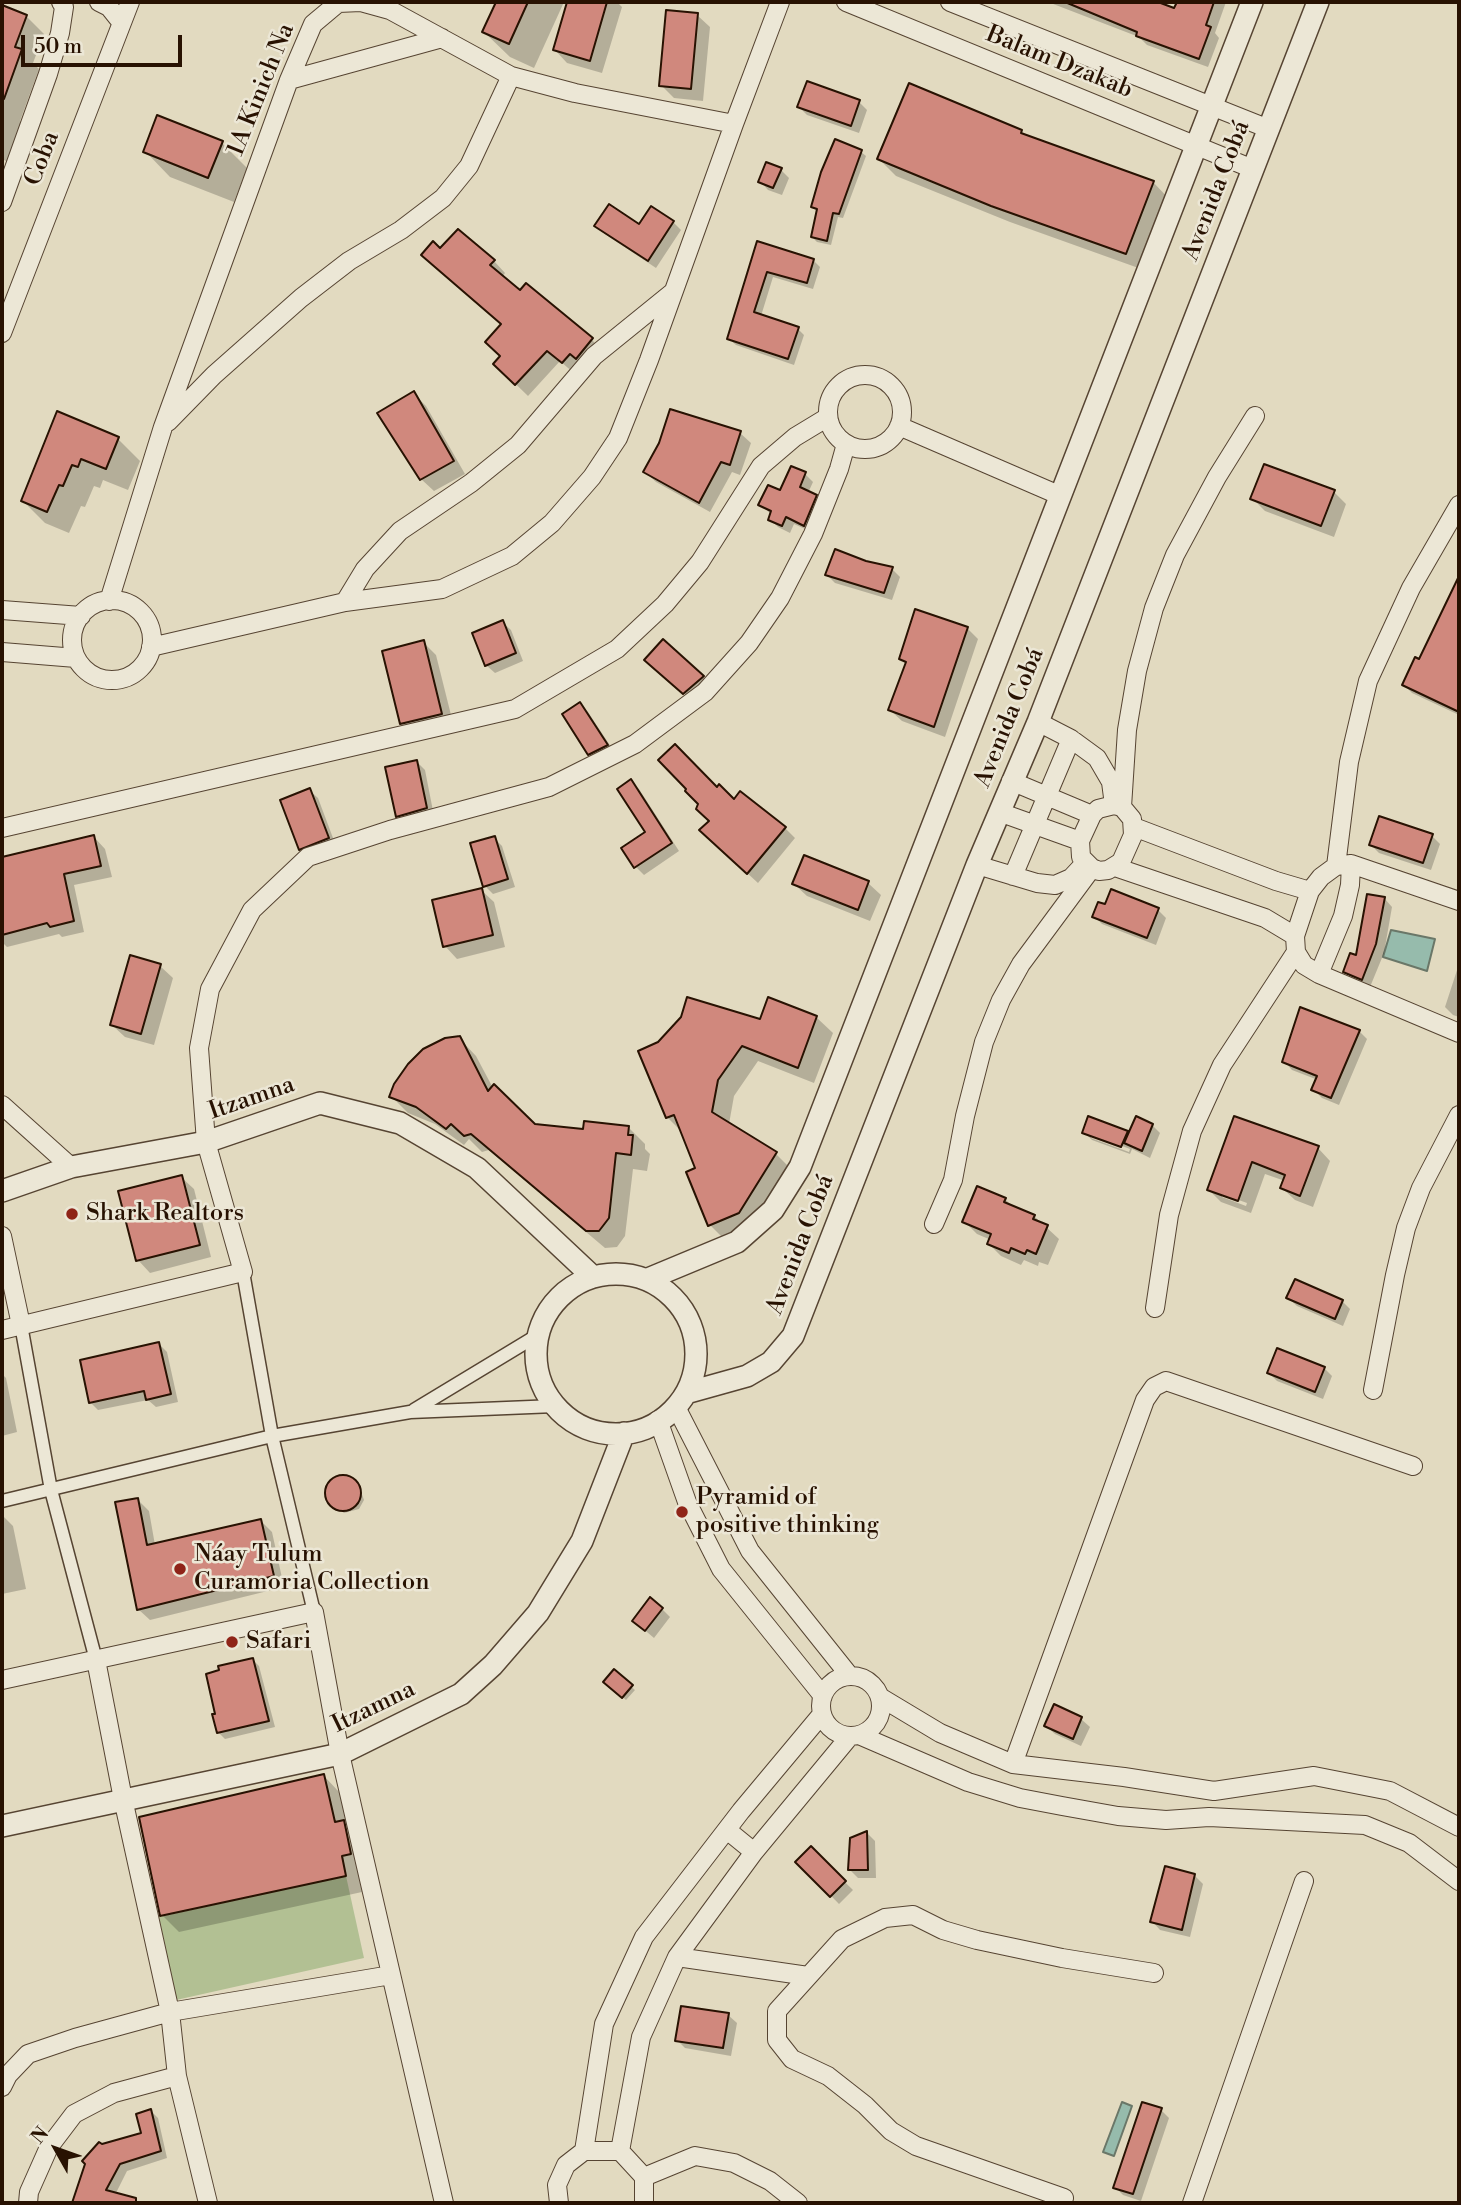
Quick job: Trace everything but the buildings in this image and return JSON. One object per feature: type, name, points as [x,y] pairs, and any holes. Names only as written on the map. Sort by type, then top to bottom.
[{"type":"street","points":[[99,2],[109,8],[121,22]]},
{"type":"street","name":"Coba","points":[[2,333],[130,2]]},
{"type":"street","name":"1A Kinich Na","points":[[109,601],[163,427],[289,80],[313,24],[338,3],[361,2],[390,10],[511,76],[575,93],[734,124]]},
{"type":"street","points":[[151,647],[345,602],[442,589],[512,556],[552,523],[592,477],[618,438],[780,2]]},
{"type":"street","name":"Balam Dzakab","points":[[846,2],[1253,169]]},
{"type":"street","points":[[950,2],[1269,130]]},
{"type":"street","name":"Avenida Cobá","points":[[648,1279],[737,1242],[773,1210],[800,1167],[1252,2]]},
{"type":"street","name":"Avenida Cobá","points":[[681,1400],[747,1376],[771,1362],[793,1336],[977,865],[1038,722],[1318,2]]},
{"type":"street","points":[[2,202],[48,74],[68,4]]},
{"type":"street","points":[[289,80],[442,38]]},
{"type":"street","points":[[163,427],[214,374],[301,298],[349,261],[401,230],[443,198],[469,166],[511,76]]},
{"type":"street","points":[[345,602],[365,569],[400,531],[471,484],[518,445],[594,356],[674,292]]},
{"type":"street","points":[[875,376],[884,380],[898,396],[901,405],[899,426],[881,446],[863,449],[846,444],[834,432],[828,417],[828,406],[837,388],[854,377],[875,376]]},
{"type":"street","points":[[1118,806],[1135,683],[1154,608],[1175,555],[1217,477],[1255,416]]},
{"type":"street","points":[[2,828],[515,709],[617,649],[665,604],[700,562],[761,466],[795,437],[828,417]]},
{"type":"street","points":[[899,426],[1061,496]]},
{"type":"street","points":[[444,2203],[340,1754],[314,1612],[272,1436],[243,1272],[206,1142],[199,1048],[210,989],[251,910],[308,857],[390,830],[550,787],[635,744],[705,692],[749,643],[780,598],[813,534],[846,444]]},
{"type":"street","points":[[1319,974],[1343,916],[1350,885],[1344,865],[1349,762],[1368,681],[1411,588],[1459,505]]},
{"type":"street","points":[[109,601],[130,604],[138,610],[150,627],[151,647],[141,667],[133,674],[112,680],[101,679],[82,667],[73,649],[73,632],[81,615],[91,607],[109,601]]},
{"type":"street","points":[[2,610],[81,615]]},
{"type":"street","points":[[2,652],[76,658]]},
{"type":"street","points":[[1038,722],[1071,739],[1097,758],[1106,769],[1118,806],[1132,819],[1134,827],[1125,853],[1115,867]]},
{"type":"street","points":[[1013,876],[1071,739]]},
{"type":"street","points":[[1011,781],[1092,815]]},
{"type":"street","points":[[1118,806],[1098,809],[1092,815],[1079,849],[1088,866],[1099,871],[1115,867],[1265,918],[1296,944],[1304,965],[1319,974],[1459,1033]]},
{"type":"street","points":[[999,812],[1080,841]]},
{"type":"street","points":[[1134,827],[1276,881],[1310,891]]},
{"type":"street","points":[[977,865],[1037,883],[1055,885],[1088,866]]},
{"type":"street","points":[[1155,1308],[1169,1215],[1192,1130],[1222,1065],[1296,944],[1310,891],[1321,877],[1344,865],[1459,901]]},
{"type":"street","points":[[934,1224],[953,1180],[965,1116],[984,1042],[1001,1000],[1021,964],[1088,866]]},
{"type":"street","name":"Itzamna","points":[[2,1191],[71,1167],[206,1142],[320,1103],[400,1123],[477,1168],[593,1277]]},
{"type":"street","points":[[2,1105],[71,1167]]},
{"type":"street","points":[[1373,1390],[1406,1228],[1421,1188],[1459,1115]]},
{"type":"street","points":[[2,1236],[51,1490],[96,1660],[123,1799],[170,2012],[177,2076],[208,2203]]},
{"type":"street","points":[[2,1330],[243,1272]]},
{"type":"street","points":[[621,1273],[648,1279],[671,1295],[688,1317],[696,1343],[694,1369],[681,1400],[648,1427],[624,1433],[598,1432],[575,1423],[555,1406],[542,1385],[536,1360],[538,1335],[549,1309],[568,1289],[593,1277],[621,1273]]},
{"type":"street","points":[[410,1412],[538,1335]]},
{"type":"street","points":[[1013,1764],[1145,1400],[1154,1387],[1166,1381],[1413,1466]]},
{"type":"street","points":[[681,1400],[750,1550],[849,1675],[870,1682],[880,1697],[940,1733],[1013,1764],[1214,1791],[1314,1776],[1390,1791],[1459,1827]]},
{"type":"street","points":[[2,1501],[272,1436],[410,1412],[555,1406]]},
{"type":"street","points":[[658,1420],[687,1502],[721,1569],[823,1696]]},
{"type":"street","name":"Itzamna","points":[[2,1826],[340,1754],[461,1694],[493,1665],[538,1613],[582,1541],[624,1433]]},
{"type":"street","points":[[2,1680],[314,1612]]},
{"type":"street","points":[[584,2151],[604,2024],[644,1937],[822,1714],[823,1696],[834,1681],[849,1675]]},
{"type":"street","points":[[620,2151],[641,2037],[677,1957],[754,1852],[855,1735],[868,1731],[880,1716],[880,1697]]},
{"type":"street","points":[[822,1714],[833,1730],[855,1735],[968,1782],[1020,1798],[1118,1816],[1166,1820],[1209,1817],[1365,1825],[1409,1843],[1459,1881]]},
{"type":"street","points":[[727,1830],[754,1852]]},
{"type":"street","points":[[1192,2203],[1304,1881]]},
{"type":"street","points":[[1064,2198],[916,2146],[891,2131],[865,2105],[828,2076],[792,2059],[776,2039],[777,2011],[842,1939],[885,1918],[913,1915],[943,1930],[977,1940],[1062,1958],[1154,1973]]},
{"type":"street","points":[[677,1957],[808,1976]]},
{"type":"street","points":[[2,2087],[8,2075],[28,2054],[75,2038],[170,2012],[391,1975]]},
{"type":"street","points":[[28,2203],[29,2192],[49,2147],[74,2114],[114,2093],[177,2076]]},
{"type":"street","points":[[559,2203],[557,2185],[566,2165],[584,2151],[620,2151],[643,2178],[644,2203]]},
{"type":"street","points":[[643,2178],[695,2155],[734,2163],[770,2181],[798,2203]]},
{"type":"shaded area","points":[[1391,930],[1435,939],[1427,971],[1383,957]]},
{"type":"shaded area","points":[[346,1876],[364,1958],[176,2000],[159,1917]]},
{"type":"shaded area","points":[[1122,2102],[1132,2106],[1114,2156],[1103,2152]]},
{"type":"place","name":"Shark Realtors","points":[[72,1214]]},
{"type":"place","name":"Pyramid of positive thinking","points":[[682,1512]]},
{"type":"place","name":"Náay Tulum Curamoria Collection","points":[[180,1569]]},
{"type":"place","name":"Safari","points":[[232,1642]]}]
